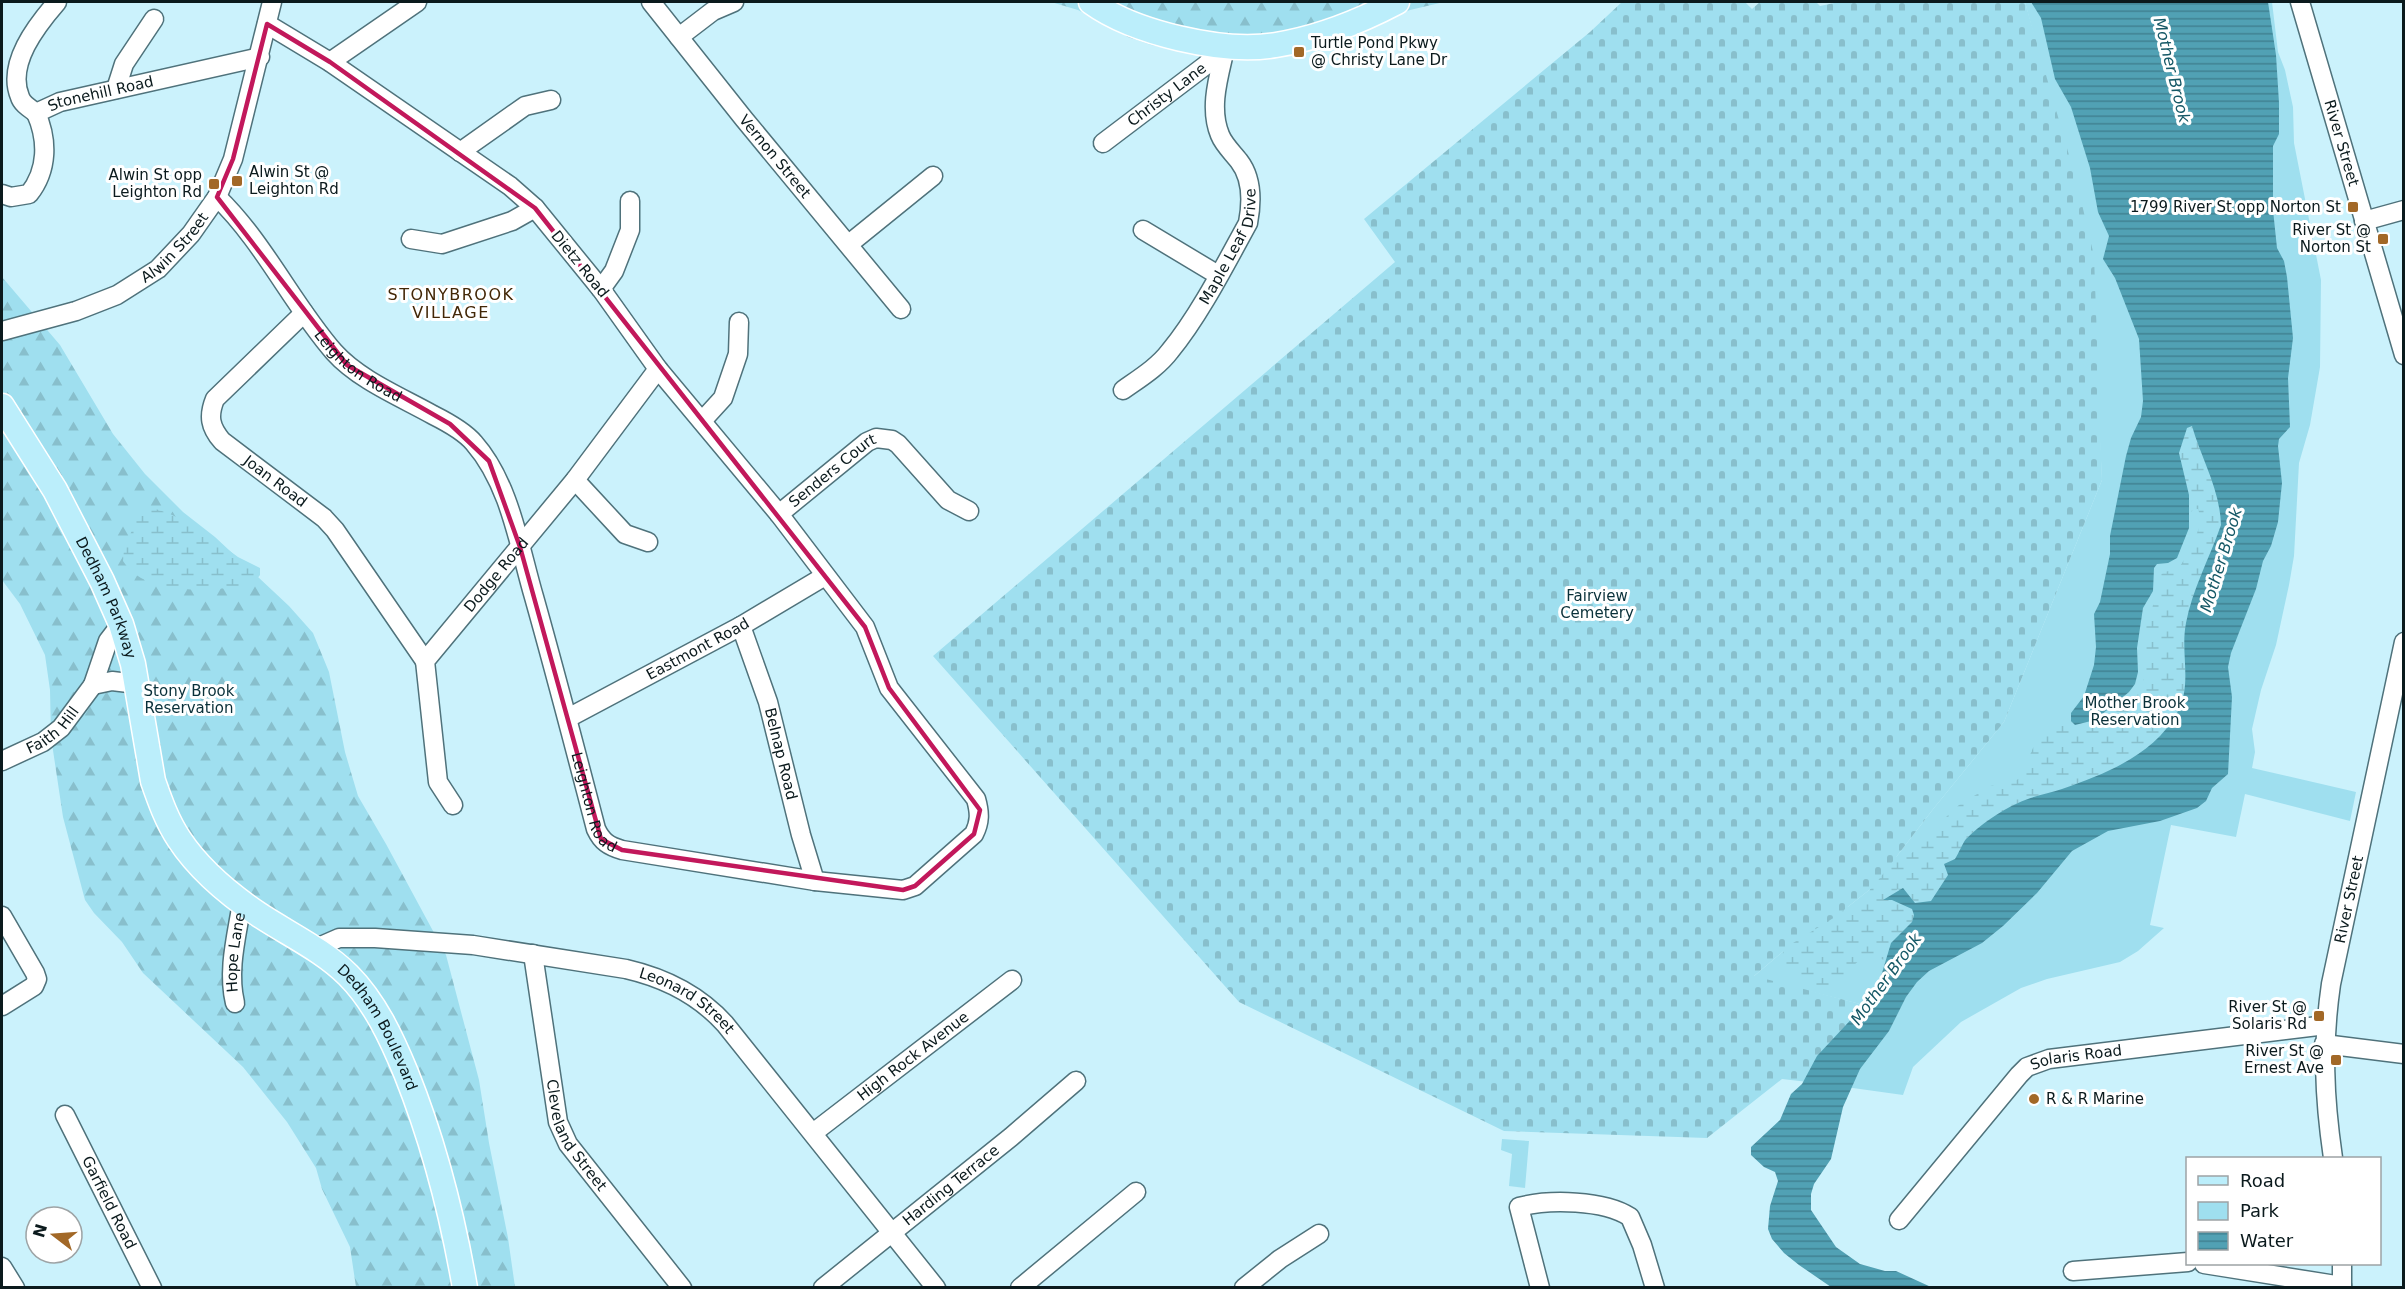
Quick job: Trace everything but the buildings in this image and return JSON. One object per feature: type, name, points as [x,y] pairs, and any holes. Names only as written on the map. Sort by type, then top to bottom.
[{"type":"main road","points":[[1090,2],[1165,36],[1226,44],[1274,45],[1324,33],[1361,20],[1397,2]]},
{"type":"main road","name":"Dedham Parkway","points":[[2,406],[55,490],[102,581],[121,624],[137,684],[153,781],[164,810],[180,840]]},
{"type":"main road","name":"Dedham Boulevard","points":[[180,840],[212,876],[242,902],[318,951],[349,976],[381,1021],[399,1057],[441,1174],[465,1287]]},
{"type":"street","name":"Stonehill Road","points":[[57,2],[41,20],[21,53],[17,86],[20,100],[36,113],[60,102],[260,57]]},
{"type":"street","name":"Alwin Street","points":[[2,331],[99,303],[136,284],[176,252],[217,197],[233,159],[272,2]]},
{"type":"street","points":[[330,62],[417,2]]},
{"type":"street","name":"Vernon Street","points":[[651,2],[744,120],[901,309]]},
{"type":"street","points":[[679,37],[713,11],[734,2]]},
{"type":"street","name":"River Street","points":[[2300,2],[2403,355]]},
{"type":"street","points":[[116,89],[124,64],[154,19]]},
{"type":"street","name":"Dietz Road","points":[[267,24],[330,62],[510,186],[535,208],[601,290],[658,369],[779,514],[825,576]]},
{"type":"street","name":"Christy Lane","points":[[1103,143],[1206,65],[1226,44]]},
{"type":"street","name":"Maple Leaf Drive","points":[[1124,390],[1155,367],[1170,352],[1248,223],[1252,204],[1248,177],[1242,164],[1220,135],[1216,118],[1215,98],[1226,44]]},
{"type":"street","points":[[460,152],[525,106],[551,100]]},
{"type":"street","points":[[2,194],[11,197],[29,194],[38,183],[43,161],[44,132],[36,113]]},
{"type":"street","points":[[849,244],[933,176]]},
{"type":"street","name":"Leighton Road","points":[[217,197],[238,219],[304,313],[347,365],[450,424],[472,440],[489,461],[501,484],[520,547],[568,718],[596,829],[601,839],[609,846],[815,881],[903,890],[915,886],[974,834],[980,823],[980,810],[976,799],[889,688],[865,627],[825,576]]},
{"type":"street","points":[[601,290],[614,271],[630,230],[630,201]]},
{"type":"street","points":[[411,239],[442,243],[512,221],[535,208]]},
{"type":"street","points":[[2364,221],[2403,210]]},
{"type":"street","points":[[1143,230],[1218,275]]},
{"type":"street","name":"Joan Road","points":[[304,313],[215,399],[210,421],[213,432],[311,507],[329,524],[426,661]]},
{"type":"street","points":[[702,421],[723,398],[738,354],[739,322]]},
{"type":"street","name":"Dodge Road","points":[[426,661],[575,480],[658,369]]},
{"type":"street","name":"Senders Court","points":[[779,514],[867,442],[884,437],[898,444],[948,500],[969,511]]},
{"type":"street","points":[[575,480],[625,534],[648,542]]},
{"type":"street","name":"Eastmont Road","points":[[568,718],[741,626],[825,576]]},
{"type":"street","name":"Faith Hill","points":[[2,761],[43,742],[62,728],[93,685],[108,641],[121,624]]},
{"type":"street","name":"Belnap Road","points":[[741,626],[768,702],[801,835],[815,881]]},
{"type":"street","name":"River Street","points":[[2333,1157],[2325,1096],[2324,1044],[2334,965],[2403,642]]},
{"type":"street","points":[[426,661],[438,782],[453,806]]},
{"type":"street","points":[[93,685],[112,681],[137,684]]},
{"type":"street","name":"Hope Lane","points":[[235,1003],[231,986],[232,969],[242,902]]},
{"type":"street","points":[[2,916],[37,979],[34,986],[2,1006]]},
{"type":"street","name":"Leonard Street","points":[[318,951],[323,945],[339,938],[472,945],[646,974],[681,988],[697,998],[725,1024],[936,1287]]},
{"type":"street","name":"Cleveland Street","points":[[533,954],[558,1122],[562,1134],[682,1287]]},
{"type":"street","name":"High Rock Avenue","points":[[813,1133],[1012,980]]},
{"type":"street","name":"Solaris Road","points":[[1899,1220],[2019,1075],[2037,1063],[2049,1059],[2326,1025]]},
{"type":"street","points":[[2324,1044],[2403,1054]]},
{"type":"street","name":"Harding Terrace","points":[[823,1287],[1011,1137],[1076,1081]]},
{"type":"street","name":"Garfield Road","points":[[65,1115],[152,1287]]},
{"type":"street","points":[[1020,1287],[1136,1192]]},
{"type":"street","points":[[1540,1287],[1519,1207],[1556,1201],[1610,1208],[1630,1217],[1642,1245],[1655,1287]]},
{"type":"street","points":[[1244,1287],[1280,1259],[1319,1234]]},
{"type":"street","points":[[2073,1271],[2186,1262]]},
{"type":"street","points":[[2216,1265],[2342,1287],[2342,1265]]},
{"type":"street","points":[[2,1267],[15,1287]]},
{"type":"highlighted area","points":[[267,24],[330,62],[535,208],[865,627],[889,688],[980,810],[974,834],[915,886],[903,890],[622,850],[601,839],[520,547],[489,461],[450,424],[347,365],[217,197],[233,159]]},
{"type":"green space","points":[[1051,2],[1444,2],[1410,10],[1361,31],[1215,58],[1151,45],[1128,37],[1078,10]]},
{"type":"green space","name":"Fairview Cemetery","points":[[1622,2],[1745,2],[1752,9],[1760,2],[1816,2],[1820,6],[1839,2],[2025,2],[2077,183],[2094,256],[2102,480],[2004,722],[1873,887],[1835,917],[1793,943],[1754,976],[1864,1005],[1842,1032],[1817,1083],[1782,1079],[1707,1138],[1504,1131],[1239,1002],[933,656],[1395,262],[1364,219],[1590,32]]},
{"type":"green space","name":"Mother Brook Reservation","points":[[2025,2],[2272,2],[2278,52],[2285,70],[2293,107],[2294,143],[2321,280],[2320,367],[2310,425],[2299,463],[2294,556],[2289,585],[2276,645],[2261,690],[2252,729],[2255,752],[2252,768],[2356,792],[2350,821],[2245,794],[2236,837],[2171,825],[2150,925],[2164,928],[2138,951],[2120,962],[2047,979],[2021,988],[1961,1022],[1913,1067],[1903,1095],[1817,1083],[1843,1030],[1852,1016],[1864,1005],[1753,977],[1793,943],[1835,917],[1873,887],[2004,722],[2102,480],[2098,402],[2052,103]]},
{"type":"green space","name":"Stony Brook Reservation","points":[[2,277],[60,345],[113,434],[145,474],[183,512],[215,537],[289,606],[313,633],[329,672],[345,752],[358,796],[446,955],[479,1080],[515,1287],[356,1287],[350,1247],[322,1189],[316,1168],[287,1122],[243,1067],[143,973],[122,942],[94,913],[85,900],[63,817],[51,737],[50,690],[45,655],[20,604],[2,580]]},
{"type":"green space","points":[[2193,426],[2214,484],[2221,525],[2189,611],[2185,635],[2185,680],[2182,702],[2167,728],[2141,752],[2111,769],[2078,783],[2018,803],[1983,825],[1965,840],[1957,858],[1946,867],[1949,875],[1931,901],[1915,903],[1898,889],[1884,899],[1912,909],[1914,915],[1912,922],[1891,943],[1887,961],[1872,957],[1864,958],[1855,964],[1838,983],[1826,987],[1811,986],[1790,975],[1783,962],[1785,944],[1838,907],[1854,907],[1865,900],[1870,892],[1869,882],[1890,858],[1912,853],[1918,843],[1959,805],[1992,785],[2008,785],[2020,778],[2033,748],[2042,737],[2054,732],[2071,713],[2071,721],[2095,720],[2122,698],[2127,704],[2140,691],[2146,662],[2146,633],[2143,631],[2139,633],[2141,622],[2145,624],[2150,619],[2153,605],[2161,598],[2159,576],[2180,566],[2200,526],[2198,509],[2190,513],[2181,461],[2187,428]]},
{"type":"green space","points":[[140,504],[168,513],[197,527],[238,557],[260,568],[260,575],[252,585],[201,590],[165,587],[134,573],[123,561],[124,550],[134,525],[134,506]]},
{"type":"green space","points":[[1502,1139],[1529,1141],[1525,1188],[1509,1186],[1512,1154],[1501,1150]]},
{"type":"water","name":"Mother Brook","points":[[2031,2],[2268,2],[2276,55],[2279,103],[2279,134],[2273,146],[2273,210],[2277,248],[2284,261],[2287,277],[2293,338],[2288,378],[2290,427],[2279,439],[2278,446],[2282,483],[2278,522],[2228,667],[2232,697],[2228,774],[2212,788],[2206,801],[2197,808],[2160,821],[2108,831],[2072,851],[2037,893],[2003,926],[1982,943],[1929,971],[1917,982],[1906,997],[1889,1031],[1860,1069],[1843,1107],[1831,1159],[1814,1184],[1811,1194],[1811,1210],[1836,1247],[1860,1264],[1885,1271],[1896,1271],[1931,1287],[1831,1287],[1784,1253],[1772,1239],[1768,1229],[1770,1206],[1778,1181],[1775,1172],[1764,1167],[1751,1155],[1751,1147],[1780,1120],[1791,1094],[1802,1084],[1817,1056],[1872,997],[1891,943],[1912,922],[1914,915],[1912,909],[1892,900],[1883,900],[1903,888],[1915,903],[1931,901],[1948,875],[1944,864],[1955,859],[1966,839],[1984,824],[2004,810],[2023,801],[2095,777],[2127,761],[2142,752],[2167,728],[2182,702],[2185,680],[2185,635],[2189,611],[2221,525],[2214,486],[2192,426],[2187,428],[2179,453],[2189,495],[2189,528],[2177,558],[2168,563],[2157,564],[2154,568],[2153,591],[2143,608],[2135,684],[2129,692],[2095,720],[2075,725],[2071,721],[2071,713],[2084,696],[2094,665],[2096,647],[2094,614],[2100,602],[2110,554],[2110,536],[2126,456],[2141,417],[2143,401],[2139,339],[2115,278],[2103,259],[2109,236],[2098,212],[2090,168],[2071,107],[2055,79],[2041,18]]},
{"type":"place","name":"Turtle Pond Pkwy @ Christy Lane Dr","points":[[1299,52]]},
{"type":"place","name":"Alwin St @ Leighton Rd","points":[[237,181]]},
{"type":"place","name":"Alwin St opp Leighton Rd","points":[[214,184]]},
{"type":"place","name":"1799 River St opp Norton St","points":[[2353,207]]},
{"type":"place","name":"River St @ Norton St","points":[[2383,239]]},
{"type":"place","name":"River St @ Solaris Rd","points":[[2319,1016]]},
{"type":"place","name":"River St @ Ernest Ave","points":[[2336,1060]]},
{"type":"place","name":"R & R Marine","points":[[2034,1099]]},
{"type":"district","name":"STONYBROOK VILLAGE","points":[[451,303]]}]
